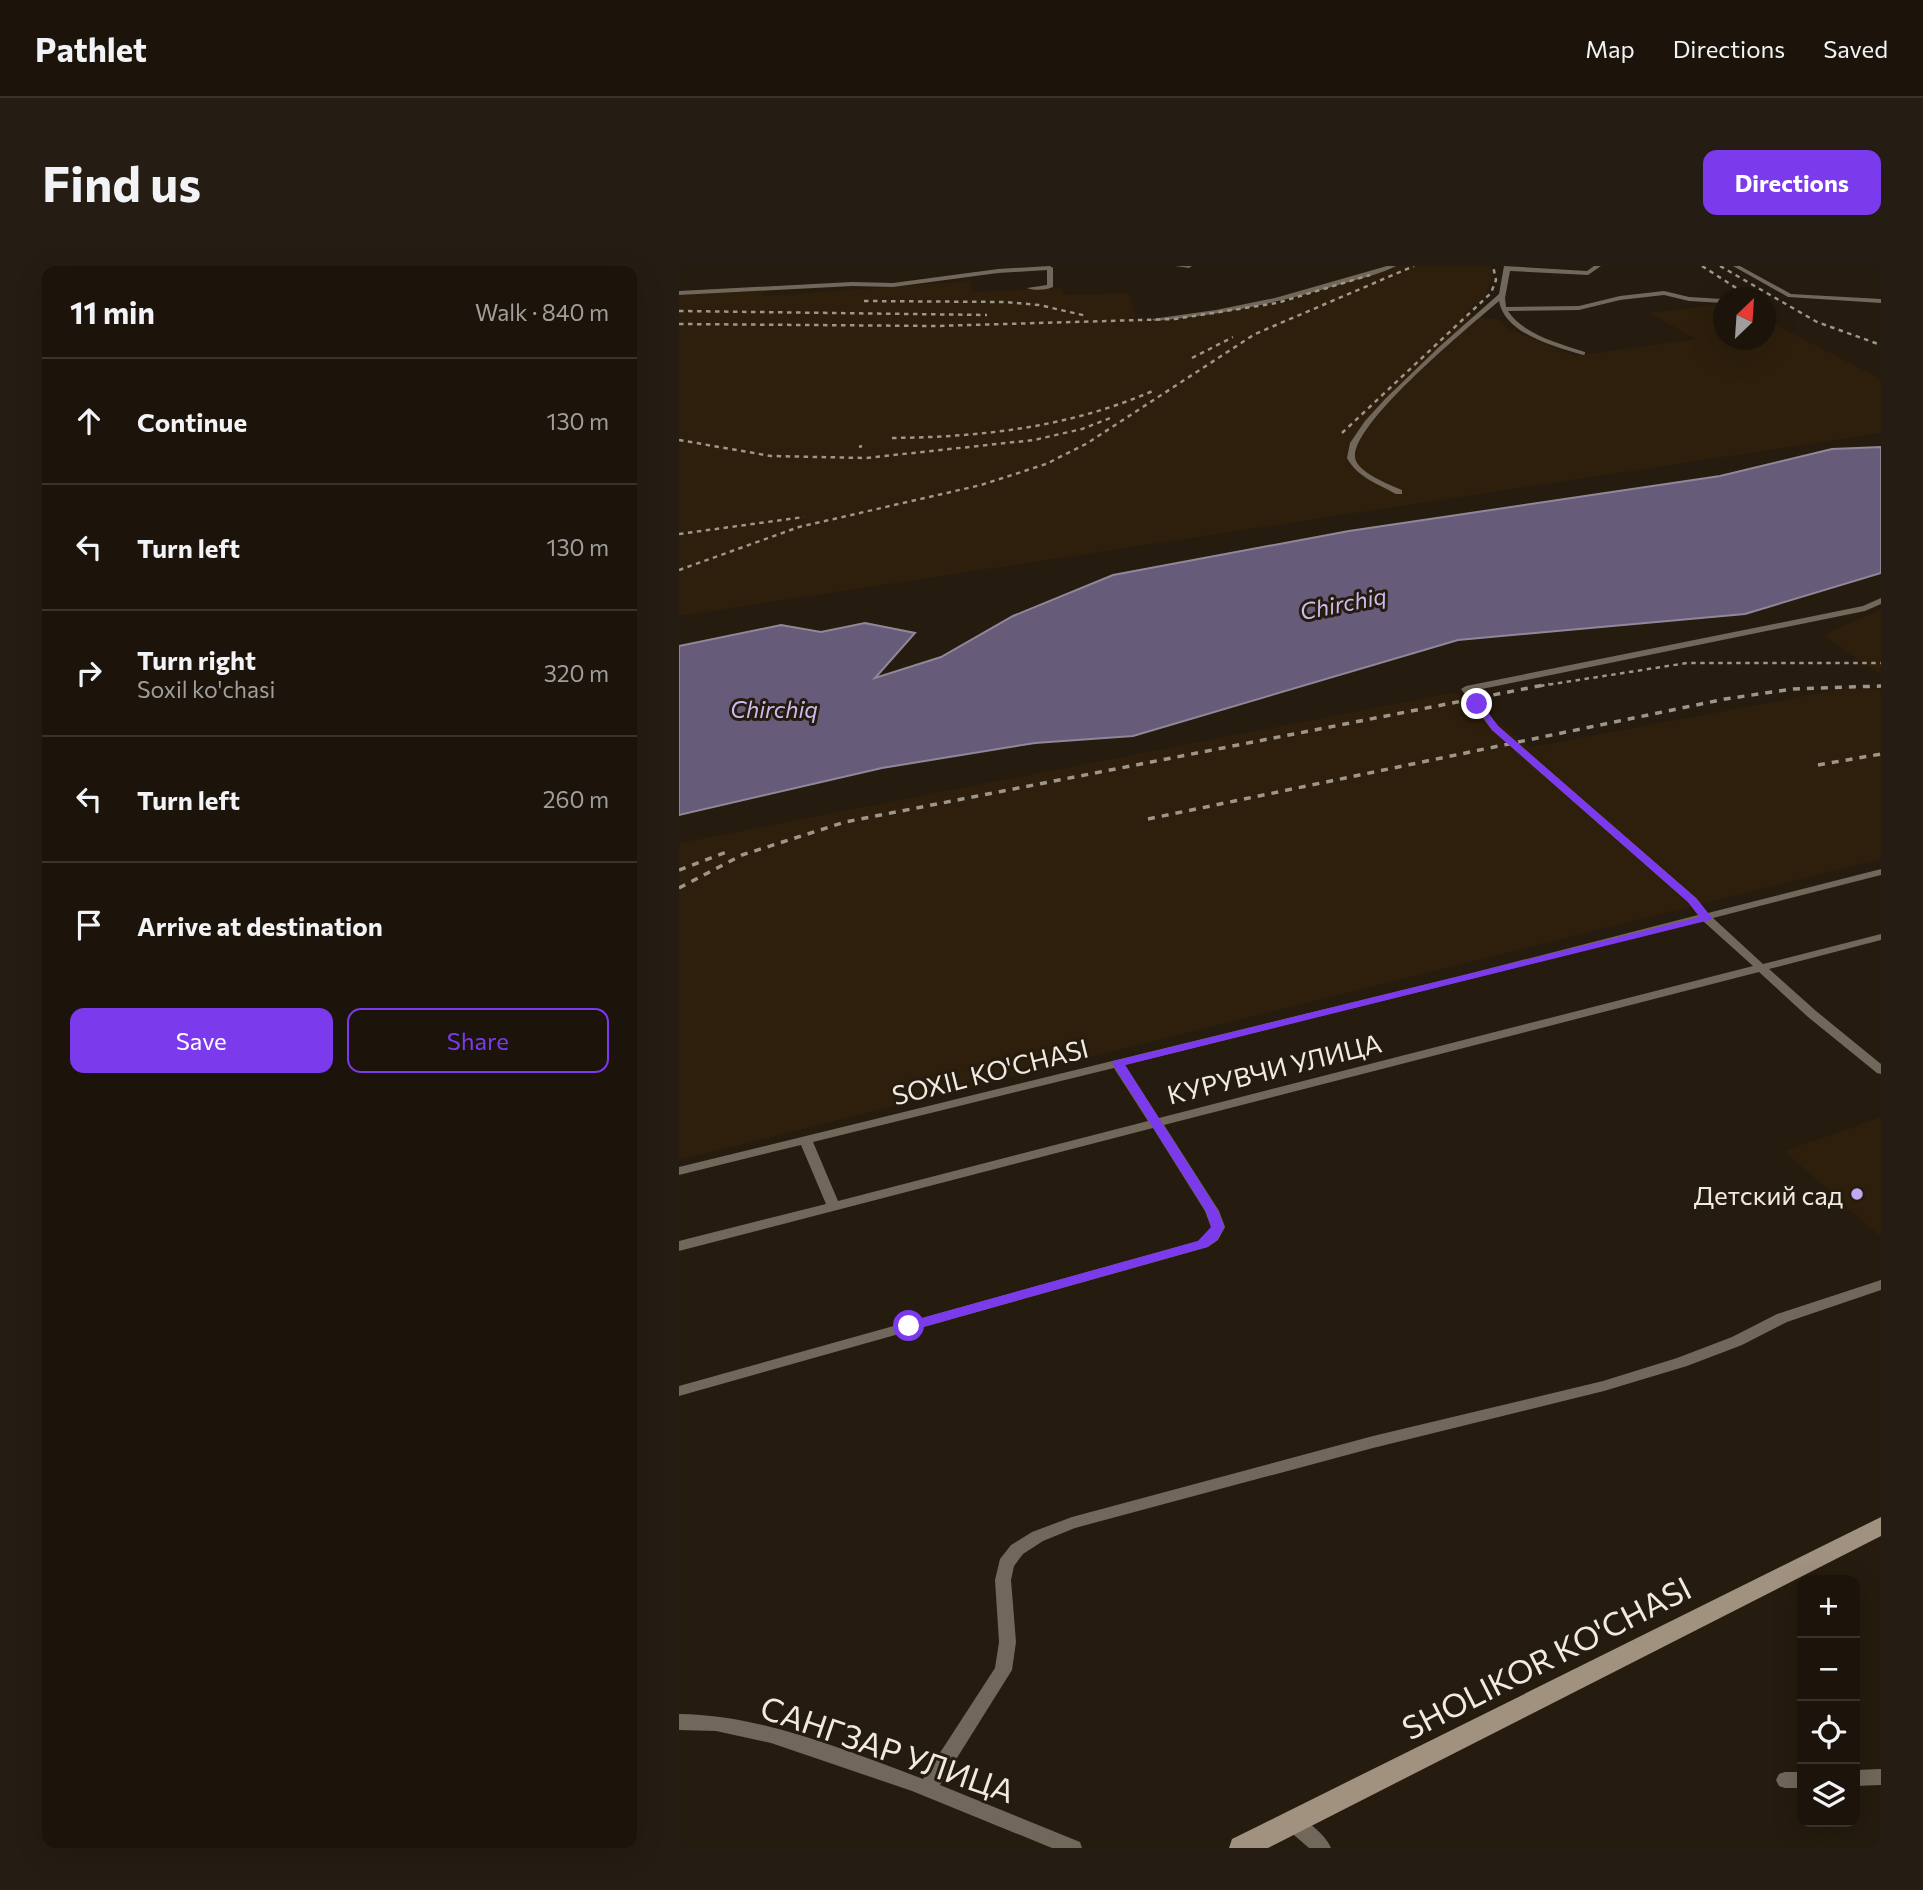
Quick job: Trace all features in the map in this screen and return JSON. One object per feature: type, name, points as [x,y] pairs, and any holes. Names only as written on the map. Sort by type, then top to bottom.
[{"type":"street","points":[[1178,266],[1189,266]]},
{"type":"street","points":[[1155,319],[1251,308],[1311,293],[1393,266]]},
{"type":"street","points":[[1583,353],[1528,331],[1512,320],[1503,309],[1507,267],[1588,273],[1598,266]]},
{"type":"street","points":[[1736,266],[1790,296],[1881,301]]},
{"type":"street","points":[[679,293],[852,284],[893,285],[998,271],[1050,268],[1050,287],[1030,288]]},
{"type":"street","points":[[1503,309],[1579,308],[1664,293],[1689,299],[1713,300]]},
{"type":"street","points":[[1399,492],[1361,471],[1351,458],[1352,446],[1384,402],[1503,294]]},
{"type":"street","points":[[1881,601],[1865,608],[1831,616],[1466,689],[1495,728],[1692,900],[1706,918],[1812,1014],[1881,1070]]},
{"type":"street","name":"SOXIL KO'CHASI","points":[[679,1171],[1706,918],[1881,872]]},
{"type":"street","name":"КУРУВЧИ УЛИЦА","points":[[679,1246],[1881,937]]},
{"type":"street","points":[[679,1391],[1203,1244],[1213,1237],[1218,1227],[1212,1211],[1118,1063]]},
{"type":"street","points":[[805,1139],[834,1207]]},
{"type":"street","points":[[928,1787],[1003,1670],[1008,1652],[1004,1572],[1011,1554],[1029,1539],[1072,1523],[1360,1445],[1604,1386],[1682,1362],[1737,1341],[1782,1318],[1881,1285]]},
{"type":"street","name":"SHOLIKOR KO'CHASI","points":[[1242,1848],[1881,1526]]},
{"type":"street","name":"САНГЗАР УЛИЦА","points":[[679,1722],[722,1724],[782,1738],[928,1787],[1073,1848]]},
{"type":"street","points":[[1860,1778],[1881,1777]]},
{"type":"street","points":[[1294,1823],[1322,1848]]},
{"type":"shaded area","points":[[1396,266],[1490,266],[1494,274],[1484,297],[1463,315],[1501,320],[1507,328],[1574,356],[1696,339],[1649,313],[1713,305],[1713,350],[1776,350],[1776,325],[1881,379],[1881,433],[679,616],[679,295],[764,290],[763,296],[971,281],[971,292],[1062,288],[1064,295],[1128,293],[1136,319],[1162,320],[1260,307],[1311,295]]},
{"type":"shaded area","points":[[1881,609],[1881,675],[1823,635]]},
{"type":"shaded area","points":[[1842,689],[1881,690],[1881,859],[679,1160],[679,843],[1456,692],[1531,747]]},
{"type":"shaded area","name":"Детский сад","points":[[1881,1117],[1881,1237],[1784,1151]]},
{"type":"water","name":"Chirchiq","points":[[1881,447],[1881,573],[1745,614],[1458,640],[1133,736],[1035,743],[882,768],[679,815],[679,646],[781,625],[821,632],[865,623],[915,633],[875,678],[941,657],[1013,616],[1113,575],[1349,531],[1720,476],[1832,449]]},
{"type":"railway","points":[[679,570],[799,527],[981,485],[1046,464],[1086,444],[1255,334],[1414,266]]},
{"type":"railway","points":[[1342,433],[1491,293],[1496,280],[1493,266]]},
{"type":"railway","points":[[1702,266],[1735,287]]},
{"type":"railway","points":[[1720,266],[1817,322],[1881,345]]},
{"type":"railway","points":[[679,324],[936,326],[1175,319],[1277,303],[1370,275]]},
{"type":"railway","points":[[864,301],[1005,302],[1039,305],[1087,316]]},
{"type":"railway","points":[[679,311],[987,315]]},
{"type":"railway","points":[[1192,358],[1233,337]]},
{"type":"railway","points":[[892,438],[1026,428],[1091,413],[1155,390]]},
{"type":"railway","points":[[679,440],[771,456],[866,458],[1034,440],[1082,429],[1113,417]]},
{"type":"railway","points":[[679,534],[804,517]]},
{"type":"railway","points":[[1540,686],[1687,663],[1881,663]]},
{"type":"railway","points":[[679,888],[742,855],[845,822],[1549,684]]},
{"type":"railway","points":[[1148,819],[1725,699],[1793,689],[1881,686]]},
{"type":"railway","points":[[1818,765],[1881,754]]},
{"type":"railway","points":[[679,870],[729,851]]},
{"type":"place","name":"Детский сад","points":[[1857,1194]]},
{"type":"route","points":[[909,1326],[1203,1244],[1213,1237],[1218,1227],[1212,1211],[1118,1063],[1706,918],[1692,900],[1495,728],[1477,704]]}]
